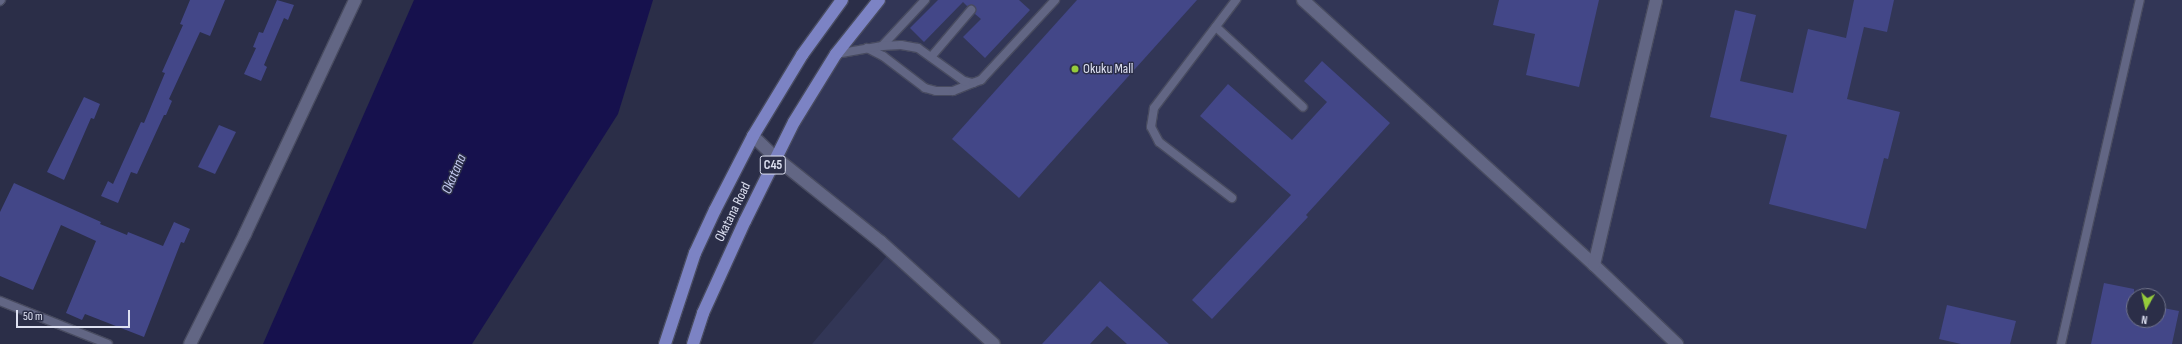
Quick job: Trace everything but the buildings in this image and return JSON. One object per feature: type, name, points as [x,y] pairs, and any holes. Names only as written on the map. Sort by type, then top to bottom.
[{"type":"main road","name":"Okatana Road","points":[[665,344],[695,253],[753,136],[802,55],[842,0]]},
{"type":"main road","name":"Okatana Road","points":[[693,344],[703,314],[776,158],[812,90],[836,54],[879,0]]},
{"type":"street","points":[[190,344],[245,234],[355,0]]},
{"type":"street","points":[[1303,0],[1594,266],[1677,344]]},
{"type":"street","points":[[1594,266],[1656,0]]},
{"type":"street","points":[[753,136],[776,158],[881,242],[994,344]]},
{"type":"lane","points":[[882,46],[925,0]]},
{"type":"lane","points":[[1232,198],[1159,142],[1151,127],[1154,108],[1236,0]]},
{"type":"lane","points":[[2061,344],[2140,0]]},
{"type":"lane","points":[[867,48],[883,56],[925,88],[936,91],[953,91],[981,80],[1052,1]]},
{"type":"lane","points":[[931,57],[971,10]]},
{"type":"lane","points":[[1216,28],[1303,107]]},
{"type":"lane","points":[[836,54],[882,46],[901,45],[918,48],[964,81],[973,83]]},
{"type":"lane","points":[[0,301],[108,344]]},
{"type":"shaded area","points":[[885,0],[2182,0],[2182,344],[812,344],[891,251],[779,158],[834,66]]},
{"type":"water","name":"Okatana","points":[[414,0],[653,0],[618,114],[472,344],[263,344]]},
{"type":"place","name":"Okuku Mall","points":[[1075,69]]}]
